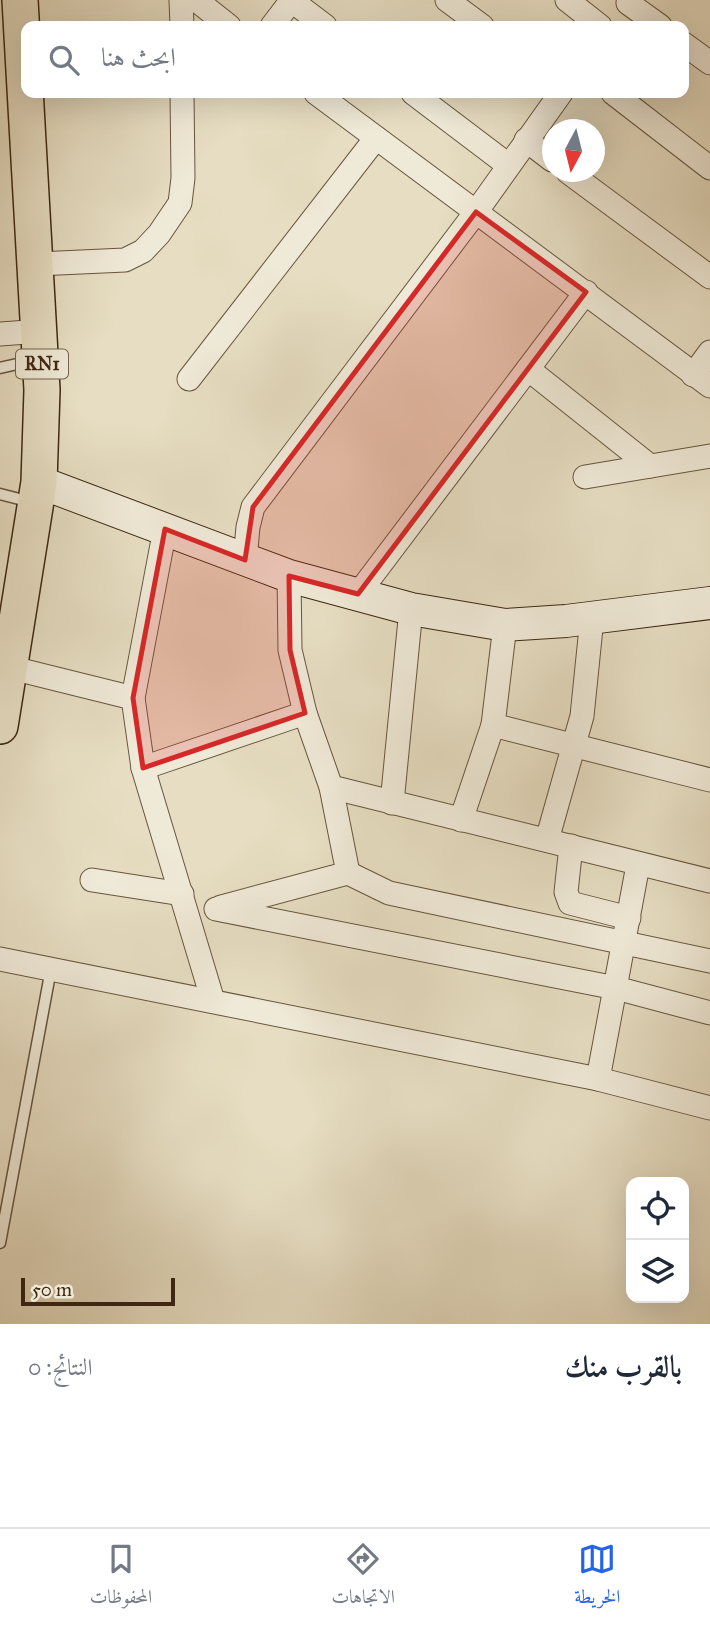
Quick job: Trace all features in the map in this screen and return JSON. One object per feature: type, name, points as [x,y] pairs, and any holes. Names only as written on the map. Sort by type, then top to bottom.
[{"type":"main road","name":"RN1","points":[[20,0],[21,21]]},
{"type":"main road","name":"RN1","points":[[0,726],[37,492],[41,345],[26,98]]},
{"type":"street","points":[[181,0],[181,21]]},
{"type":"street","points":[[196,0],[223,21]]},
{"type":"street","points":[[276,21],[291,0],[318,21]]},
{"type":"street","points":[[447,0],[475,21]]},
{"type":"street","points":[[567,0],[594,21]]},
{"type":"street","points":[[613,21],[629,1],[654,21]]},
{"type":"street","points":[[689,48],[710,63]]},
{"type":"street","points":[[37,264],[125,260],[143,251],[159,234],[180,202],[183,178],[182,98]]},
{"type":"street","points":[[323,98],[586,292],[701,381],[710,352]]},
{"type":"street","points":[[420,98],[508,165]]},
{"type":"street","points":[[245,560],[253,507],[476,212],[557,98]]},
{"type":"street","points":[[619,98],[710,168]]},
{"type":"street","points":[[189,379],[376,138]]},
{"type":"street","points":[[526,140],[542,152]]},
{"type":"street","points":[[582,182],[710,277]]},
{"type":"street","points":[[358,594],[586,292]]},
{"type":"street","points":[[0,334],[41,345]]},
{"type":"street","points":[[528,369],[650,466]]},
{"type":"street","points":[[585,477],[710,456]]},
{"type":"street","points":[[37,492],[165,529],[289,576],[411,609],[505,625],[592,618],[710,603]]},
{"type":"street","points":[[165,529],[133,698],[143,768],[213,1001]]},
{"type":"street","points":[[289,576],[290,650],[304,713],[331,787],[348,873],[363,883],[389,892],[710,961]]},
{"type":"street","points":[[392,803],[411,609]]},
{"type":"street","points":[[547,840],[588,679],[592,618]]},
{"type":"street","points":[[461,820],[493,724],[505,625]]},
{"type":"street","points":[[7,675],[133,698]]},
{"type":"street","points":[[143,768],[304,713]]},
{"type":"street","points":[[493,724],[710,780]]},
{"type":"street","points":[[331,787],[710,881]]},
{"type":"street","points":[[571,846],[566,892],[570,903],[629,918]]},
{"type":"street","points":[[598,1079],[638,865]]},
{"type":"street","points":[[216,909],[348,873]]},
{"type":"street","points":[[92,880],[185,905],[616,988],[710,1013]]},
{"type":"street","points":[[0,959],[598,1079],[710,1108]]},
{"type":"lane","points":[[0,368],[41,345]]},
{"type":"lane","points":[[0,494],[37,492]]},
{"type":"lane","points":[[0,1243],[51,969]]},
{"type":"highlighted area","points":[[476,212],[586,292],[358,594],[289,576],[290,650],[305,713],[143,768],[133,698],[165,529],[245,560],[253,507]]}]
